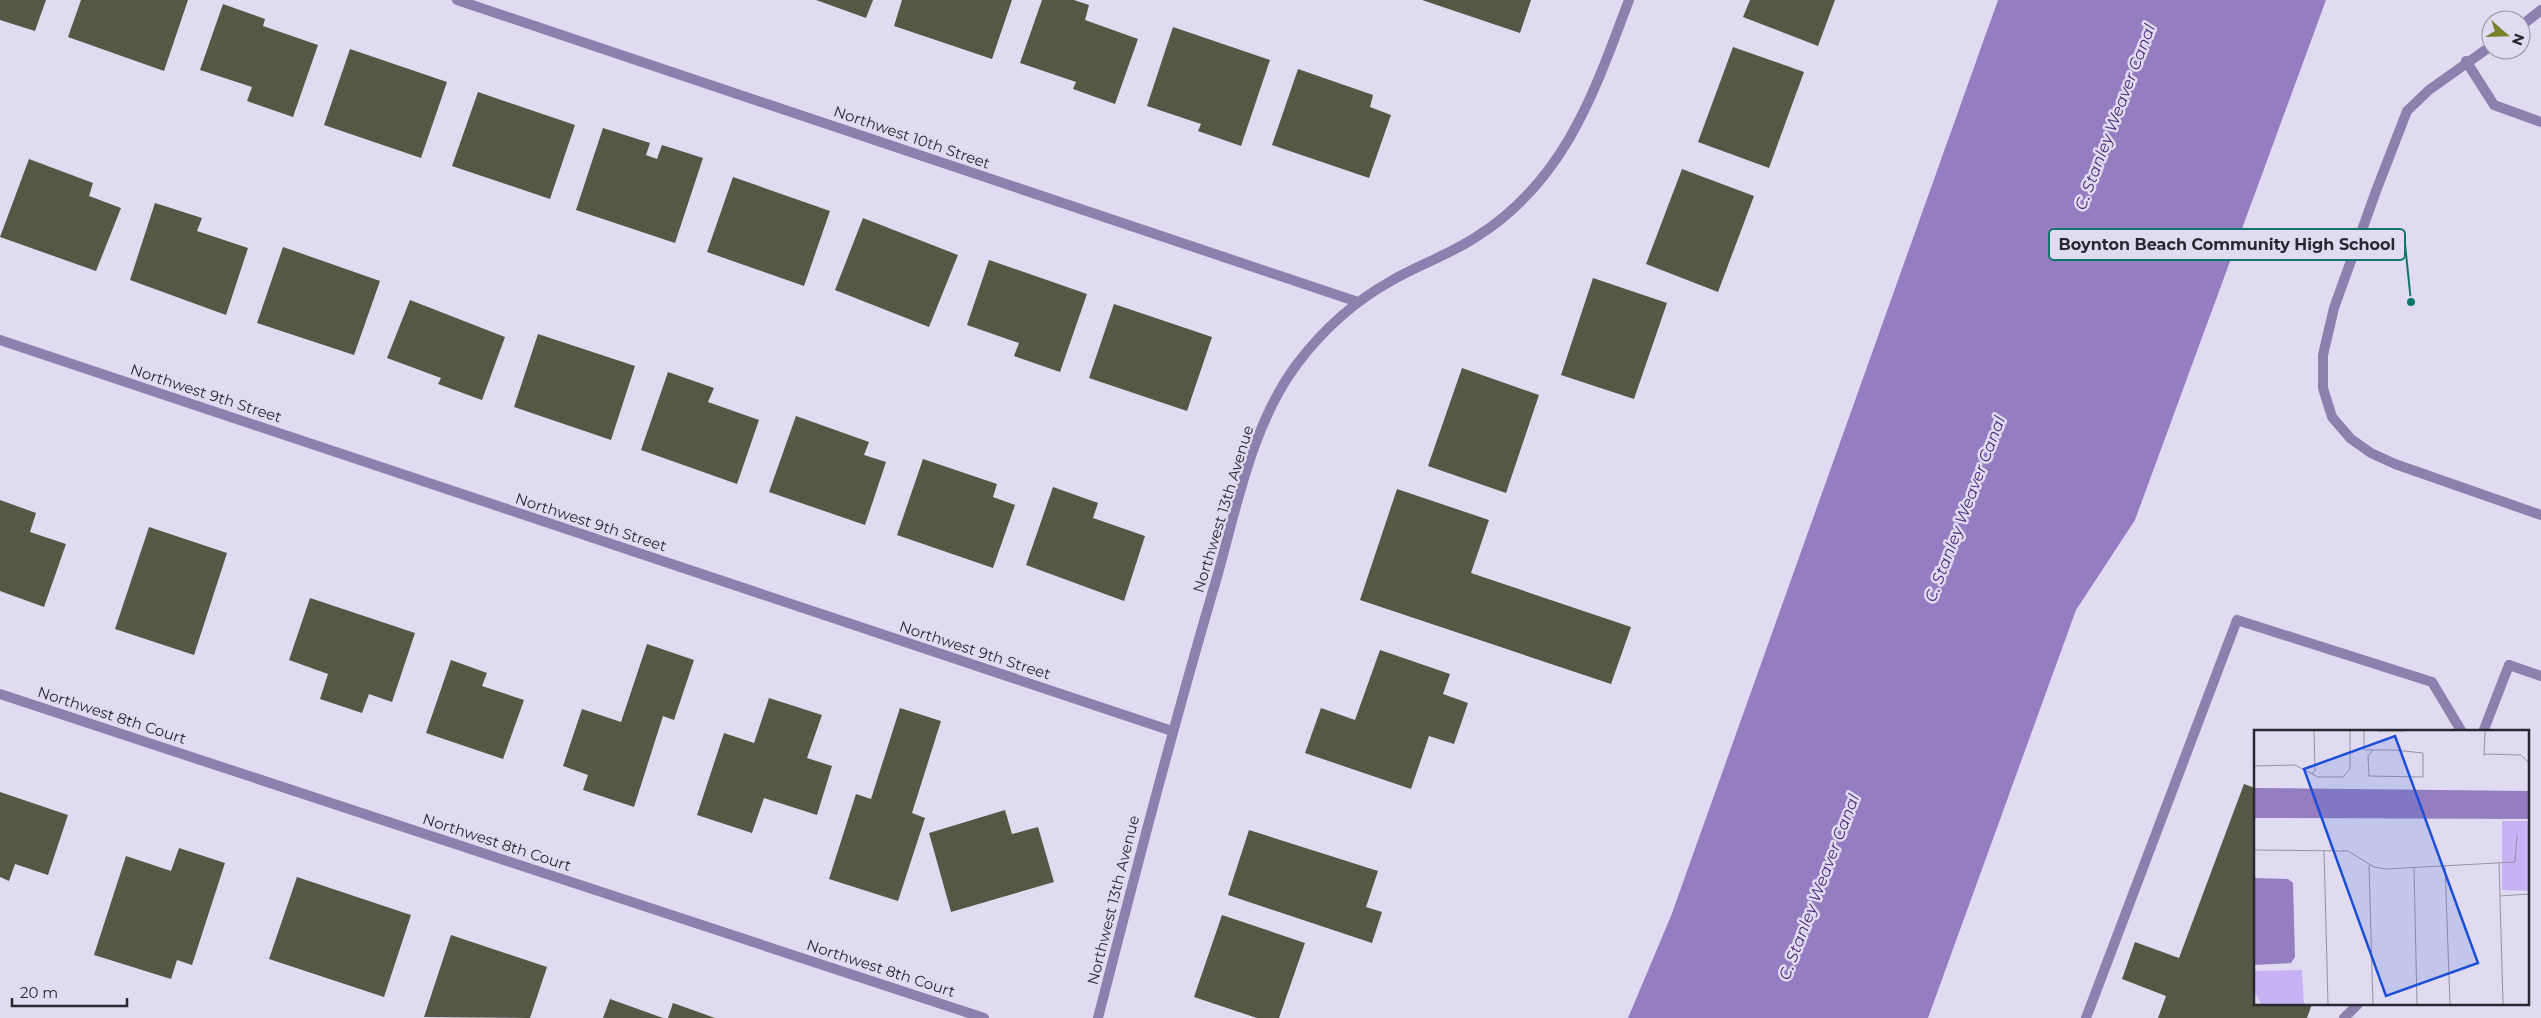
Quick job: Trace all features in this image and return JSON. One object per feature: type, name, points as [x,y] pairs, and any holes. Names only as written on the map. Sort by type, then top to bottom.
[{"type":"street","name":"Northwest 10th Street","points":[[457,0],[1358,302]]},
{"type":"street","name":"Northwest 13th Avenue","points":[[1098,1018],[1172,731],[1257,443],[1278,394],[1296,366],[1316,341],[1358,302],[1392,280],[1451,252],[1478,236],[1529,195],[1550,171],[1568,144],[1595,91],[1629,0]]},
{"type":"street","points":[[2531,18],[2541,10]]},
{"type":"street","points":[[2481,52],[2466,61],[2429,90],[2407,112],[2334,308],[2323,355],[2323,388],[2332,417],[2351,439],[2371,453],[2394,464],[2541,515]]},
{"type":"street","points":[[2466,61],[2494,105],[2541,122]]},
{"type":"street","name":"Northwest 9th Street","points":[[0,340],[1172,731]]},
{"type":"street","points":[[2086,1018],[2237,620],[2432,682],[2461,730]]},
{"type":"street","points":[[2484,730],[2509,664],[2541,676]]},
{"type":"street","name":"Northwest 8th Court","points":[[0,694],[984,1018]]},
{"type":"street","points":[[2344,1018],[2356,1006]]},
{"type":"water","name":"C. Stanley Weaver Canal","points":[[1998,0],[2326,0],[2135,520],[2076,610],[1928,1018],[1628,1018],[1671,916]]},
{"type":"building","points":[[0,0],[46,0],[35,31],[0,20]]},
{"type":"building","points":[[81,0],[188,0],[164,71],[68,37]]},
{"type":"building","points":[[816,0],[873,0],[866,18]]},
{"type":"building","points":[[902,0],[1012,0],[992,59],[894,26]]},
{"type":"building","points":[[1042,0],[1074,0],[1089,5],[1085,20],[1138,39],[1115,104],[1073,89],[1076,82],[1020,63]]},
{"type":"building","points":[[1422,0],[1531,0],[1520,33]]},
{"type":"building","points":[[1750,0],[1835,0],[1818,46],[1743,17]]},
{"type":"building","points":[[223,4],[265,19],[263,26],[318,45],[293,117],[247,101],[252,87],[200,70]]},
{"type":"building","points":[[1173,27],[1270,60],[1241,146],[1198,131],[1201,124],[1147,106]]},
{"type":"building","points":[[1733,47],[1804,72],[1769,168],[1698,142]]},
{"type":"building","points":[[350,49],[447,82],[421,158],[324,125]]},
{"type":"building","points":[[1298,69],[1373,95],[1370,107],[1391,115],[1369,178],[1272,145]]},
{"type":"building","points":[[478,92],[575,125],[550,199],[452,166]]},
{"type":"building","points":[[603,128],[650,143],[646,155],[657,159],[662,145],[703,158],[675,243],[576,210]]},
{"type":"building","points":[[29,159],[93,183],[89,196],[121,208],[96,271],[0,237]]},
{"type":"building","points":[[1682,169],[1754,196],[1718,292],[1646,264]]},
{"type":"building","points":[[733,177],[830,211],[804,286],[707,252]]},
{"type":"building","points":[[155,203],[202,218],[197,231],[248,248],[226,315],[130,280]]},
{"type":"building","points":[[863,218],[958,255],[929,327],[835,290]]},
{"type":"building","points":[[283,247],[380,281],[354,355],[257,323]]},
{"type":"building","points":[[989,260],[1087,294],[1060,372],[1014,356],[1019,343],[967,325]]},
{"type":"building","points":[[1593,278],[1667,303],[1634,399],[1561,375]]},
{"type":"building","points":[[410,300],[505,337],[482,400],[438,384],[441,378],[387,358]]},
{"type":"building","points":[[1114,304],[1212,337],[1187,411],[1089,378]]},
{"type":"building","points":[[538,334],[635,366],[611,440],[514,407]]},
{"type":"building","points":[[1462,368],[1539,395],[1506,493],[1428,466]]},
{"type":"building","points":[[668,372],[714,388],[708,402],[759,420],[737,484],[641,450]]},
{"type":"building","points":[[796,416],[869,442],[864,455],[886,462],[865,525],[769,492]]},
{"type":"building","points":[[923,459],[997,484],[993,497],[1015,505],[993,568],[897,535]]},
{"type":"building","points":[[1053,487],[1098,503],[1093,518],[1145,536],[1124,601],[1026,565]]},
{"type":"building","points":[[1397,489],[1489,520],[1471,573],[1631,627],[1611,684],[1360,600]]},
{"type":"building","points":[[0,500],[36,513],[30,532],[66,544],[44,607],[0,591]]},
{"type":"building","points":[[149,527],[227,553],[194,655],[115,629]]},
{"type":"building","points":[[310,598],[415,633],[392,702],[369,694],[362,713],[320,699],[328,674],[289,660]]},
{"type":"building","points":[[647,644],[694,660],[674,720],[663,716],[634,807],[583,790],[588,775],[563,766],[582,709],[621,722]]},
{"type":"building","points":[[1380,650],[1450,674],[1443,694],[1468,703],[1454,744],[1429,736],[1411,789],[1305,753],[1321,708],[1355,720]]},
{"type":"building","points":[[451,660],[487,673],[482,686],[524,700],[503,759],[426,733]]},
{"type":"building","points":[[769,698],[822,715],[807,758],[832,766],[817,815],[764,798],[752,833],[697,815],[724,733],[754,743]]},
{"type":"building","points":[[900,708],[941,721],[912,813],[925,818],[898,901],[829,879],[856,794],[871,799]]},
{"type":"building","points":[[2244,784],[2254,788],[2254,1006],[2311,1006],[2307,1018],[2158,1018],[2166,996],[2122,979],[2135,942],[2179,958]]},
{"type":"building","points":[[0,792],[68,815],[48,875],[15,864],[9,881],[0,877]]},
{"type":"building","points":[[1005,810],[1012,834],[1038,827],[1054,882],[951,912],[929,833]]},
{"type":"building","points":[[1249,830],[1378,871],[1366,907],[1382,912],[1372,943],[1228,895]]},
{"type":"building","points":[[179,848],[225,863],[192,965],[177,960],[171,979],[94,955],[126,856],[171,871]]},
{"type":"building","points":[[297,877],[411,915],[384,997],[269,959]]},
{"type":"building","points":[[1222,915],[1305,943],[1279,1018],[1257,1018],[1194,997]]},
{"type":"building","points":[[451,935],[547,967],[530,1018],[424,1017]]},
{"type":"building","points":[[610,999],[663,1018],[603,1018]]},
{"type":"building","points":[[673,1003],[715,1018],[668,1018]]},
{"type":"place","name":"Boynton Beach Community High School","points":[[2411,302]]}]
